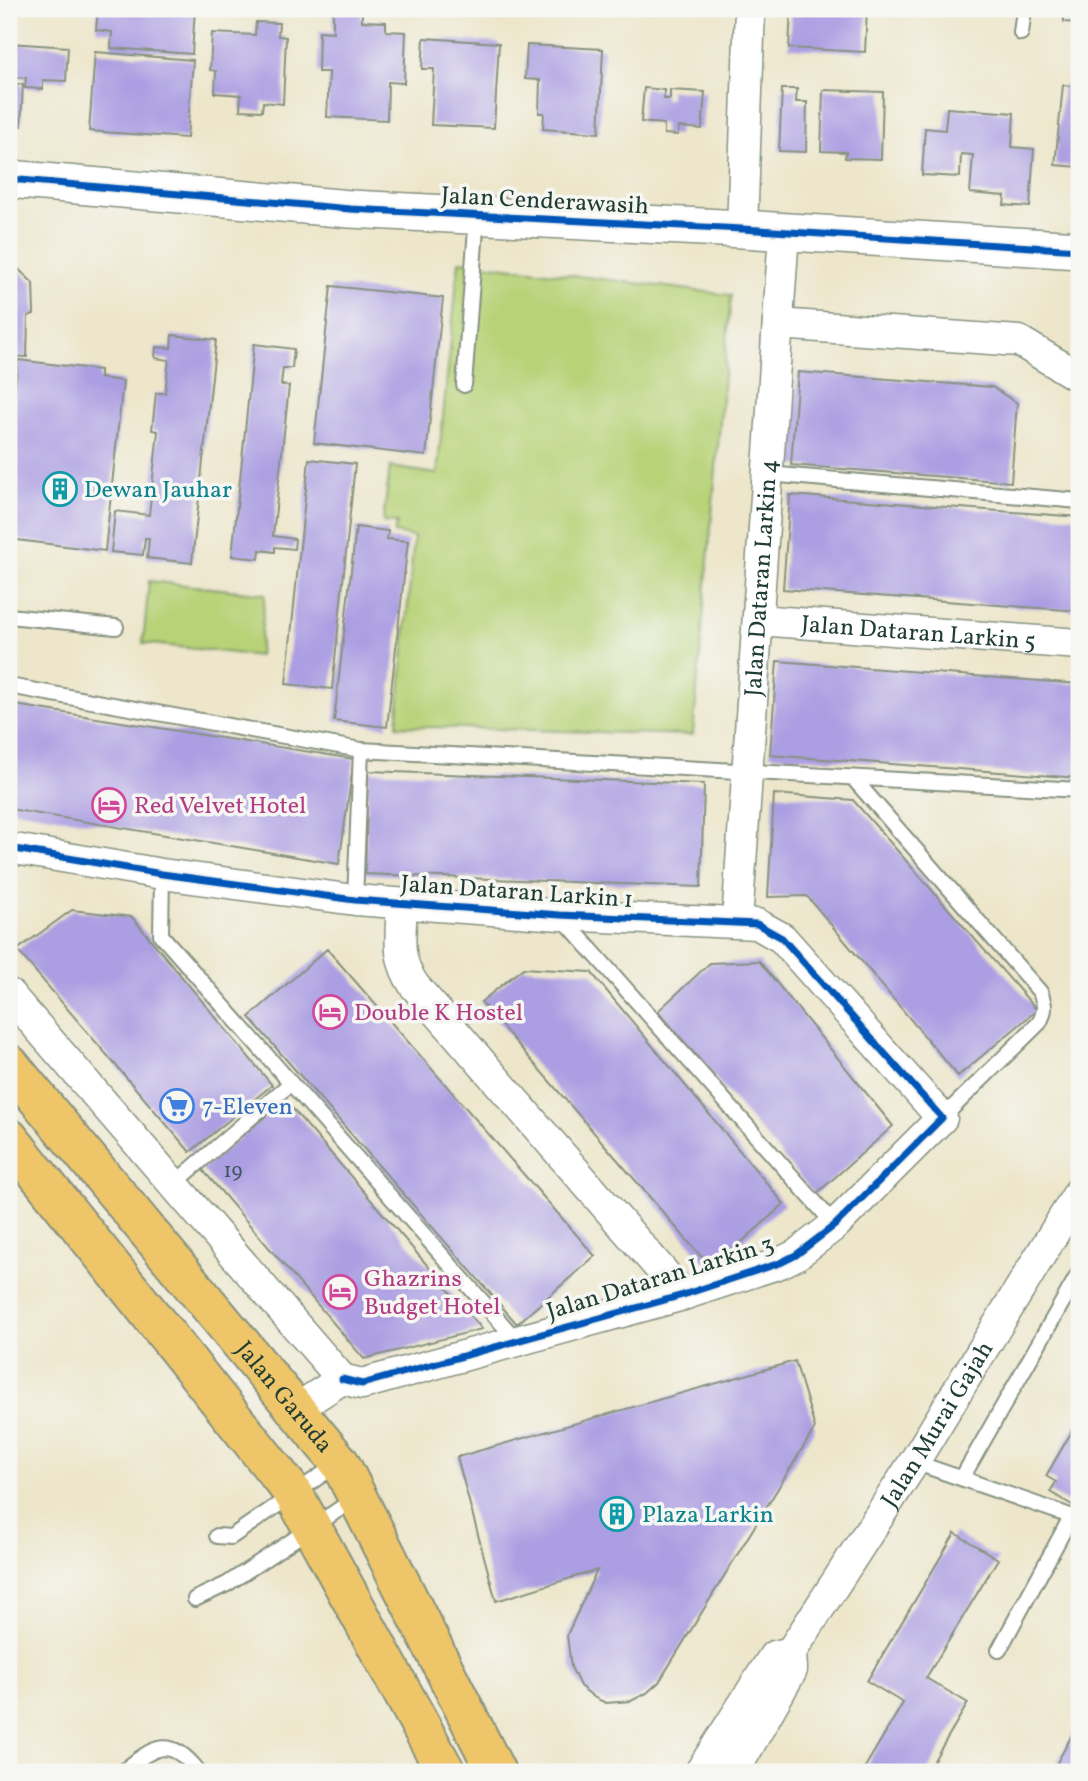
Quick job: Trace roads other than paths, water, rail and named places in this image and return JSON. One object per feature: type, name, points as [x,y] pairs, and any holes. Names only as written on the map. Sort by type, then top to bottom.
[{"type":"main road","name":"Jalan Garuda","points":[[9,1064],[340,1463],[496,1772]]},
{"type":"main road","points":[[9,1138],[293,1493],[446,1772]]},
{"type":"street","points":[[742,229],[750,9]]},
{"type":"street","name":"Jalan Cenderawasih","points":[[9,179],[350,209],[1079,250]]},
{"type":"street","name":"Jalan Dataran Larkin 4","points":[[737,922],[784,233]]},
{"type":"street","points":[[778,324],[1019,341],[1079,377]]},
{"type":"street","name":"Jalan Dataran Larkin 5","points":[[758,620],[1079,644]]},
{"type":"street","name":"Jalan Dataran Larkin 1","points":[[9,848],[162,874],[355,900],[560,915],[757,924],[782,938],[942,1118]]},
{"type":"street","points":[[402,904],[400,952],[403,969],[414,985],[683,1295]]},
{"type":"street","points":[[9,994],[342,1379],[296,1409]]},
{"type":"street","name":"Jalan Dataran Larkin 3","points":[[342,1379],[362,1384],[683,1295],[780,1263],[796,1255],[835,1224],[942,1118]]},
{"type":"street","name":"Jalan Murai Gajah","points":[[734,1772],[792,1670],[792,1652],[915,1462],[1079,1192]]},
{"type":"street","name":"Jalan Murai Gajah","points":[[700,1772],[774,1656],[792,1652]]},
{"type":"lane","points":[[1021,33],[1024,9]]},
{"type":"lane","points":[[464,385],[477,216]]},
{"type":"lane","points":[[768,474],[1079,501]]},
{"type":"lane","points":[[9,616],[116,627]]},
{"type":"lane","points":[[9,686],[361,750],[1079,790]]},
{"type":"lane","points":[[355,900],[361,750]]},
{"type":"lane","points":[[853,778],[1040,992],[1045,1003],[1039,1023],[942,1118]]},
{"type":"lane","points":[[162,874],[161,935],[517,1341]]},
{"type":"lane","points":[[560,915],[835,1224]]},
{"type":"lane","points":[[174,1184],[291,1083]]},
{"type":"lane","points":[[961,1478],[1079,1273]]},
{"type":"lane","points":[[915,1462],[1075,1518],[999,1650]]},
{"type":"lane","points":[[217,1536],[231,1537],[340,1463]]},
{"type":"lane","points":[[195,1599],[227,1584],[357,1497]]},
{"type":"lane","points":[[122,1772],[149,1751],[169,1748],[186,1756],[199,1772]]},
{"type":"place","name":"Dewan Jauhar","points":[[60,489]]},
{"type":"place","name":"Red Velvet Hotel","points":[[109,805]]},
{"type":"place","name":"Double K Hostel","points":[[330,1012]]},
{"type":"place","name":"7-Eleven","points":[[177,1106]]},
{"type":"place","name":"Ghazrins Budget Hotel","points":[[340,1292]]},
{"type":"place","name":"Plaza Larkin","points":[[617,1514]]}]
